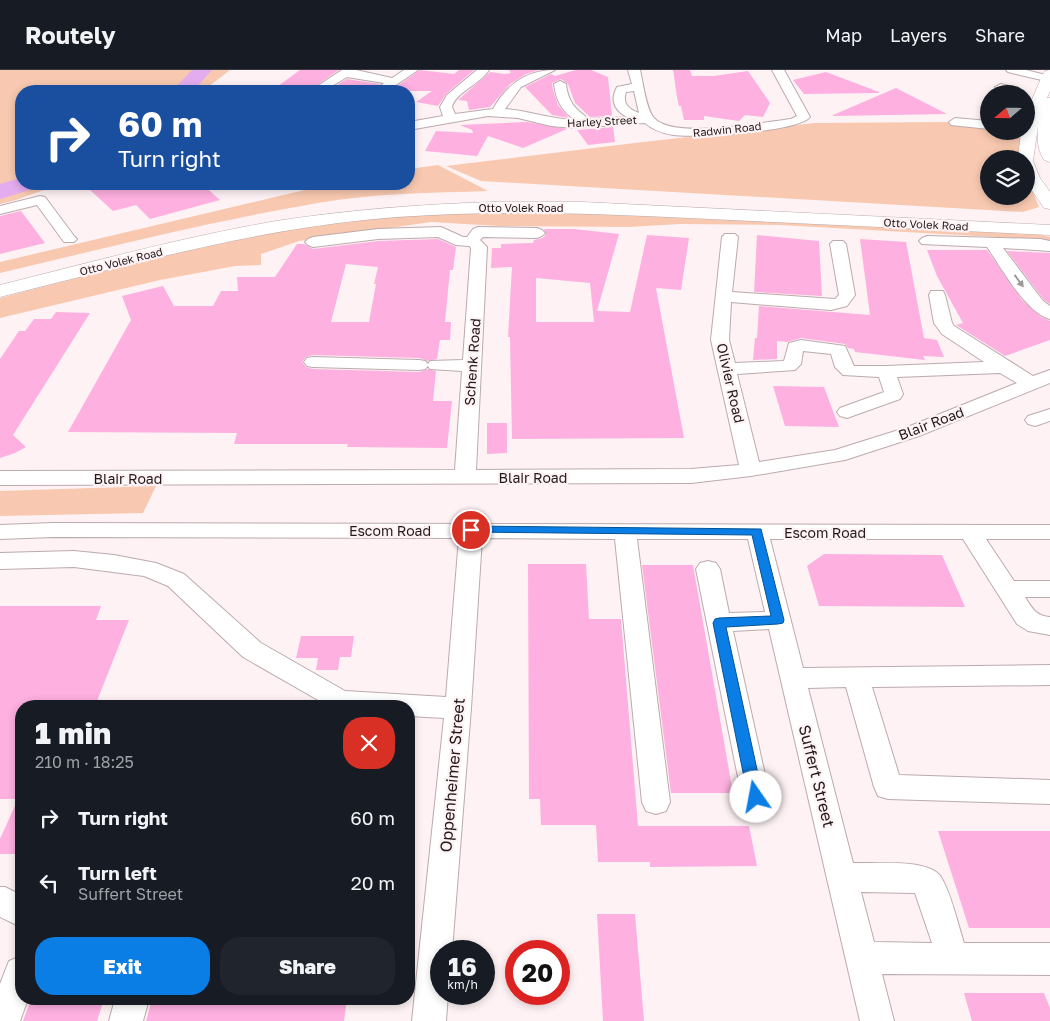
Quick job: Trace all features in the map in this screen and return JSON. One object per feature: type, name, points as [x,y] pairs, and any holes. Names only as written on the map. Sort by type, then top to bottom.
[{"type":"main road","points":[[1035,110],[1049,77]]},
{"type":"main road","points":[[1050,102],[1047,112],[1046,131],[1048,153],[1050,156]]},
{"type":"main road","points":[[1035,182],[1050,204]]},
{"type":"main road","name":"Otto Volek Road","points":[[0,282],[260,221],[343,209],[442,199],[536,197],[1050,218]]},
{"type":"main road","name":"Otto Volek Road","points":[[0,291],[231,235],[343,217],[434,208],[583,207],[1050,230]]},
{"type":"street","points":[[390,85],[412,70]]},
{"type":"street","points":[[451,118],[446,108],[448,101],[464,86],[474,81],[483,70]]},
{"type":"street","points":[[498,112],[517,85],[549,70]]},
{"type":"street","points":[[634,70],[648,119]]},
{"type":"street","name":"Radwin Road","points":[[639,87],[621,89],[618,99],[619,105],[625,112],[648,119],[655,126],[664,130],[698,133],[801,119],[804,117],[804,114],[778,70]]},
{"type":"street","points":[[1012,70],[1049,77]]},
{"type":"street","points":[[326,85],[348,71],[395,82]]},
{"type":"street","points":[[560,84],[562,101],[570,111],[588,124]]},
{"type":"street","name":"Harley Street","points":[[415,125],[498,112],[518,114],[562,124],[588,124],[648,119]]},
{"type":"street","points":[[955,122],[980,124]]},
{"type":"street","points":[[1035,130],[1046,131]]},
{"type":"street","points":[[0,210],[40,200],[69,239]]},
{"type":"street","points":[[313,242],[378,234],[441,232],[461,242],[475,244],[478,232],[537,233]]},
{"type":"street","name":"Olivier Road","points":[[730,237],[720,340],[751,470]]},
{"type":"street","points":[[927,241],[1040,244],[1050,246]]},
{"type":"street","name":"Schenk Road","points":[[465,477],[472,366],[475,244]]},
{"type":"street","points":[[723,296],[831,305],[840,304],[845,301],[847,295],[838,244]]},
{"type":"street","points":[[992,244],[1037,305],[1050,314]]},
{"type":"street","points":[[936,295],[943,323],[948,330],[1003,368]]},
{"type":"street","points":[[727,369],[789,366],[792,364],[795,347],[800,345],[840,350],[844,367],[849,370],[886,372],[1003,368],[1041,379]]},
{"type":"street","points":[[313,362],[472,366]]},
{"type":"street","points":[[847,412],[894,394],[886,372]]},
{"type":"street","name":"Blair Road","points":[[0,478],[692,476],[751,470],[838,456],[912,432],[1041,379]]},
{"type":"street","name":"Escom Road","points":[[0,532],[53,530],[1050,532]]},
{"type":"street","name":"Oppenheimer Street","points":[[429,1021],[458,708],[471,530]]},
{"type":"street","points":[[624,531],[656,802]]},
{"type":"street","name":"Suffert Street","points":[[757,532],[876,1021]]},
{"type":"street","points":[[970,532],[1026,618],[1037,625],[1050,626]]},
{"type":"street","points":[[0,561],[74,559],[114,563],[148,569],[176,580],[252,650],[329,700]]},
{"type":"street","points":[[708,569],[756,797]]},
{"type":"street","points":[[1007,589],[1050,589]]},
{"type":"street","points":[[719,623],[778,620]]},
{"type":"street","points":[[792,678],[1050,676]]},
{"type":"street","points":[[856,677],[888,787],[1050,792]]},
{"type":"street","points":[[415,707],[458,708]]},
{"type":"street","points":[[841,877],[920,879],[925,881],[930,886],[953,958]]},
{"type":"street","points":[[0,902],[5,902],[15,908]]},
{"type":"street","points":[[861,958],[1050,959]]},
{"type":"street","points":[[3,1021],[15,988]]},
{"type":"street","points":[[126,1021],[130,1005]]},
{"type":"shaded area","points":[[0,70],[230,70],[211,85],[15,85],[15,190],[44,190],[0,204]]},
{"type":"shaded area","points":[[950,122],[980,126],[980,140],[1024,140],[1023,150],[980,150],[980,205],[1035,205],[1035,197],[1039,207],[1023,212],[481,181],[446,166],[643,142],[815,123]]},
{"type":"shaded area","points":[[438,165],[488,191],[382,195],[318,203],[198,226],[0,273],[0,262],[305,190],[415,190],[415,168]]},
{"type":"shaded area","points":[[457,212],[604,213],[1039,234],[1050,237],[1050,242],[1031,239],[780,225],[499,226],[431,222],[299,241],[261,254],[261,265],[235,266],[160,280],[0,318],[0,298],[198,248],[277,231],[334,223]]},
{"type":"shaded area","points":[[156,486],[143,513],[0,516],[0,491]]},
{"type":"building","points":[[300,70],[339,70],[317,85],[279,85]]},
{"type":"building","points":[[420,70],[454,74],[459,70],[474,70],[446,94],[438,106],[416,102],[432,91],[415,91],[415,85],[399,85]]},
{"type":"building","points":[[509,70],[539,70],[526,74],[510,84],[490,107],[469,110],[467,101],[458,100],[490,72],[511,73]]},
{"type":"building","points":[[576,70],[591,70],[608,77],[612,116],[590,117],[575,103],[568,84],[561,79],[552,83],[553,90],[558,105],[569,118],[552,115],[525,87],[551,74],[555,76]]},
{"type":"building","points":[[673,70],[690,70],[692,76],[714,76],[748,71],[770,103],[763,117],[745,115],[739,121],[704,116],[704,120],[684,120],[677,97]]},
{"type":"building","points":[[826,72],[879,93],[804,94],[793,80]]},
{"type":"building","points":[[347,79],[380,84],[379,85],[337,85]]},
{"type":"building","points":[[896,88],[947,114],[833,116],[833,115]]},
{"type":"building","points":[[527,122],[567,129],[523,148],[488,136],[477,156],[425,151],[436,131],[473,133],[472,130],[460,125]]},
{"type":"building","points":[[613,127],[615,142],[588,145],[577,130]]},
{"type":"building","points":[[90,190],[209,190],[220,200],[150,219],[136,205],[113,211]]},
{"type":"building","points":[[21,211],[45,243],[0,254],[0,216]]},
{"type":"building","points":[[544,229],[574,229],[619,234],[597,311],[630,312],[647,235],[689,238],[681,290],[656,288],[684,438],[512,439],[510,337],[508,337],[512,267],[491,268],[492,248],[501,248],[501,244],[533,243],[534,240],[543,238],[546,234]],"holes":[[[536,278],[590,283],[594,322],[536,322]]]},
{"type":"building","points":[[757,235],[819,241],[822,296],[754,292]]},
{"type":"building","points":[[438,239],[456,247],[453,270],[450,270],[445,322],[451,322],[450,340],[440,340],[437,359],[428,361],[419,358],[313,355],[306,357],[302,362],[306,367],[313,369],[419,372],[428,369],[436,371],[433,401],[452,401],[447,448],[347,447],[348,444],[234,444],[237,433],[68,432],[131,320],[122,296],[163,286],[174,306],[213,306],[221,291],[238,291],[237,277],[275,277],[297,244],[304,244],[313,249],[378,241]],"holes":[[[346,264],[378,267],[369,322],[331,322]]]},
{"type":"building","points":[[860,239],[906,242],[924,338],[937,340],[944,357],[923,356],[925,360],[855,352],[854,349],[848,348],[845,344],[801,338],[787,342],[777,341],[777,359],[753,360],[755,338],[757,338],[759,306],[870,315]]},
{"type":"building","points":[[927,250],[987,250],[1022,300],[1040,316],[1050,321],[1050,340],[1005,356],[956,325],[963,323],[937,276]]},
{"type":"building","points":[[1007,251],[1050,253],[1050,304],[1044,300]]},
{"type":"building","points":[[56,312],[90,313],[13,435],[26,447],[0,458],[0,359],[19,331],[25,331],[34,319],[51,319]]},
{"type":"building","points":[[773,386],[824,387],[839,427],[785,426]]},
{"type":"building","points":[[487,423],[507,423],[507,453],[487,454]]},
{"type":"building","points":[[824,554],[942,555],[965,607],[819,606],[807,566]]},
{"type":"building","points":[[528,564],[586,564],[589,619],[621,619],[638,826],[749,826],[757,866],[650,867],[650,862],[598,862],[596,825],[541,825],[540,799],[529,799]]},
{"type":"building","points":[[642,565],[693,565],[733,793],[671,793]]},
{"type":"building","points":[[0,606],[101,606],[96,620],[129,620],[97,700],[15,700],[15,799],[0,799]]},
{"type":"building","points":[[301,636],[354,636],[351,657],[340,657],[338,670],[316,670],[318,658],[296,658]]},
{"type":"building","points":[[15,806],[15,854],[0,854],[0,839]]},
{"type":"building","points":[[938,831],[1050,831],[1050,928],[969,928]]},
{"type":"building","points":[[597,914],[635,914],[644,1021],[603,1021]]},
{"type":"building","points":[[964,993],[1044,993],[1050,1008],[1050,1021],[972,1021]]},
{"type":"building","points":[[29,1005],[102,1005],[97,1021],[23,1021]]},
{"type":"building","points":[[150,1005],[346,1005],[344,1021],[146,1021]]},
{"type":"waterway","points":[[188,85],[203,70]]},
{"type":"waterway","points":[[0,192],[15,187]]},
{"type":"route","points":[[471,530],[757,532],[778,620],[719,623],[756,797]]}]
